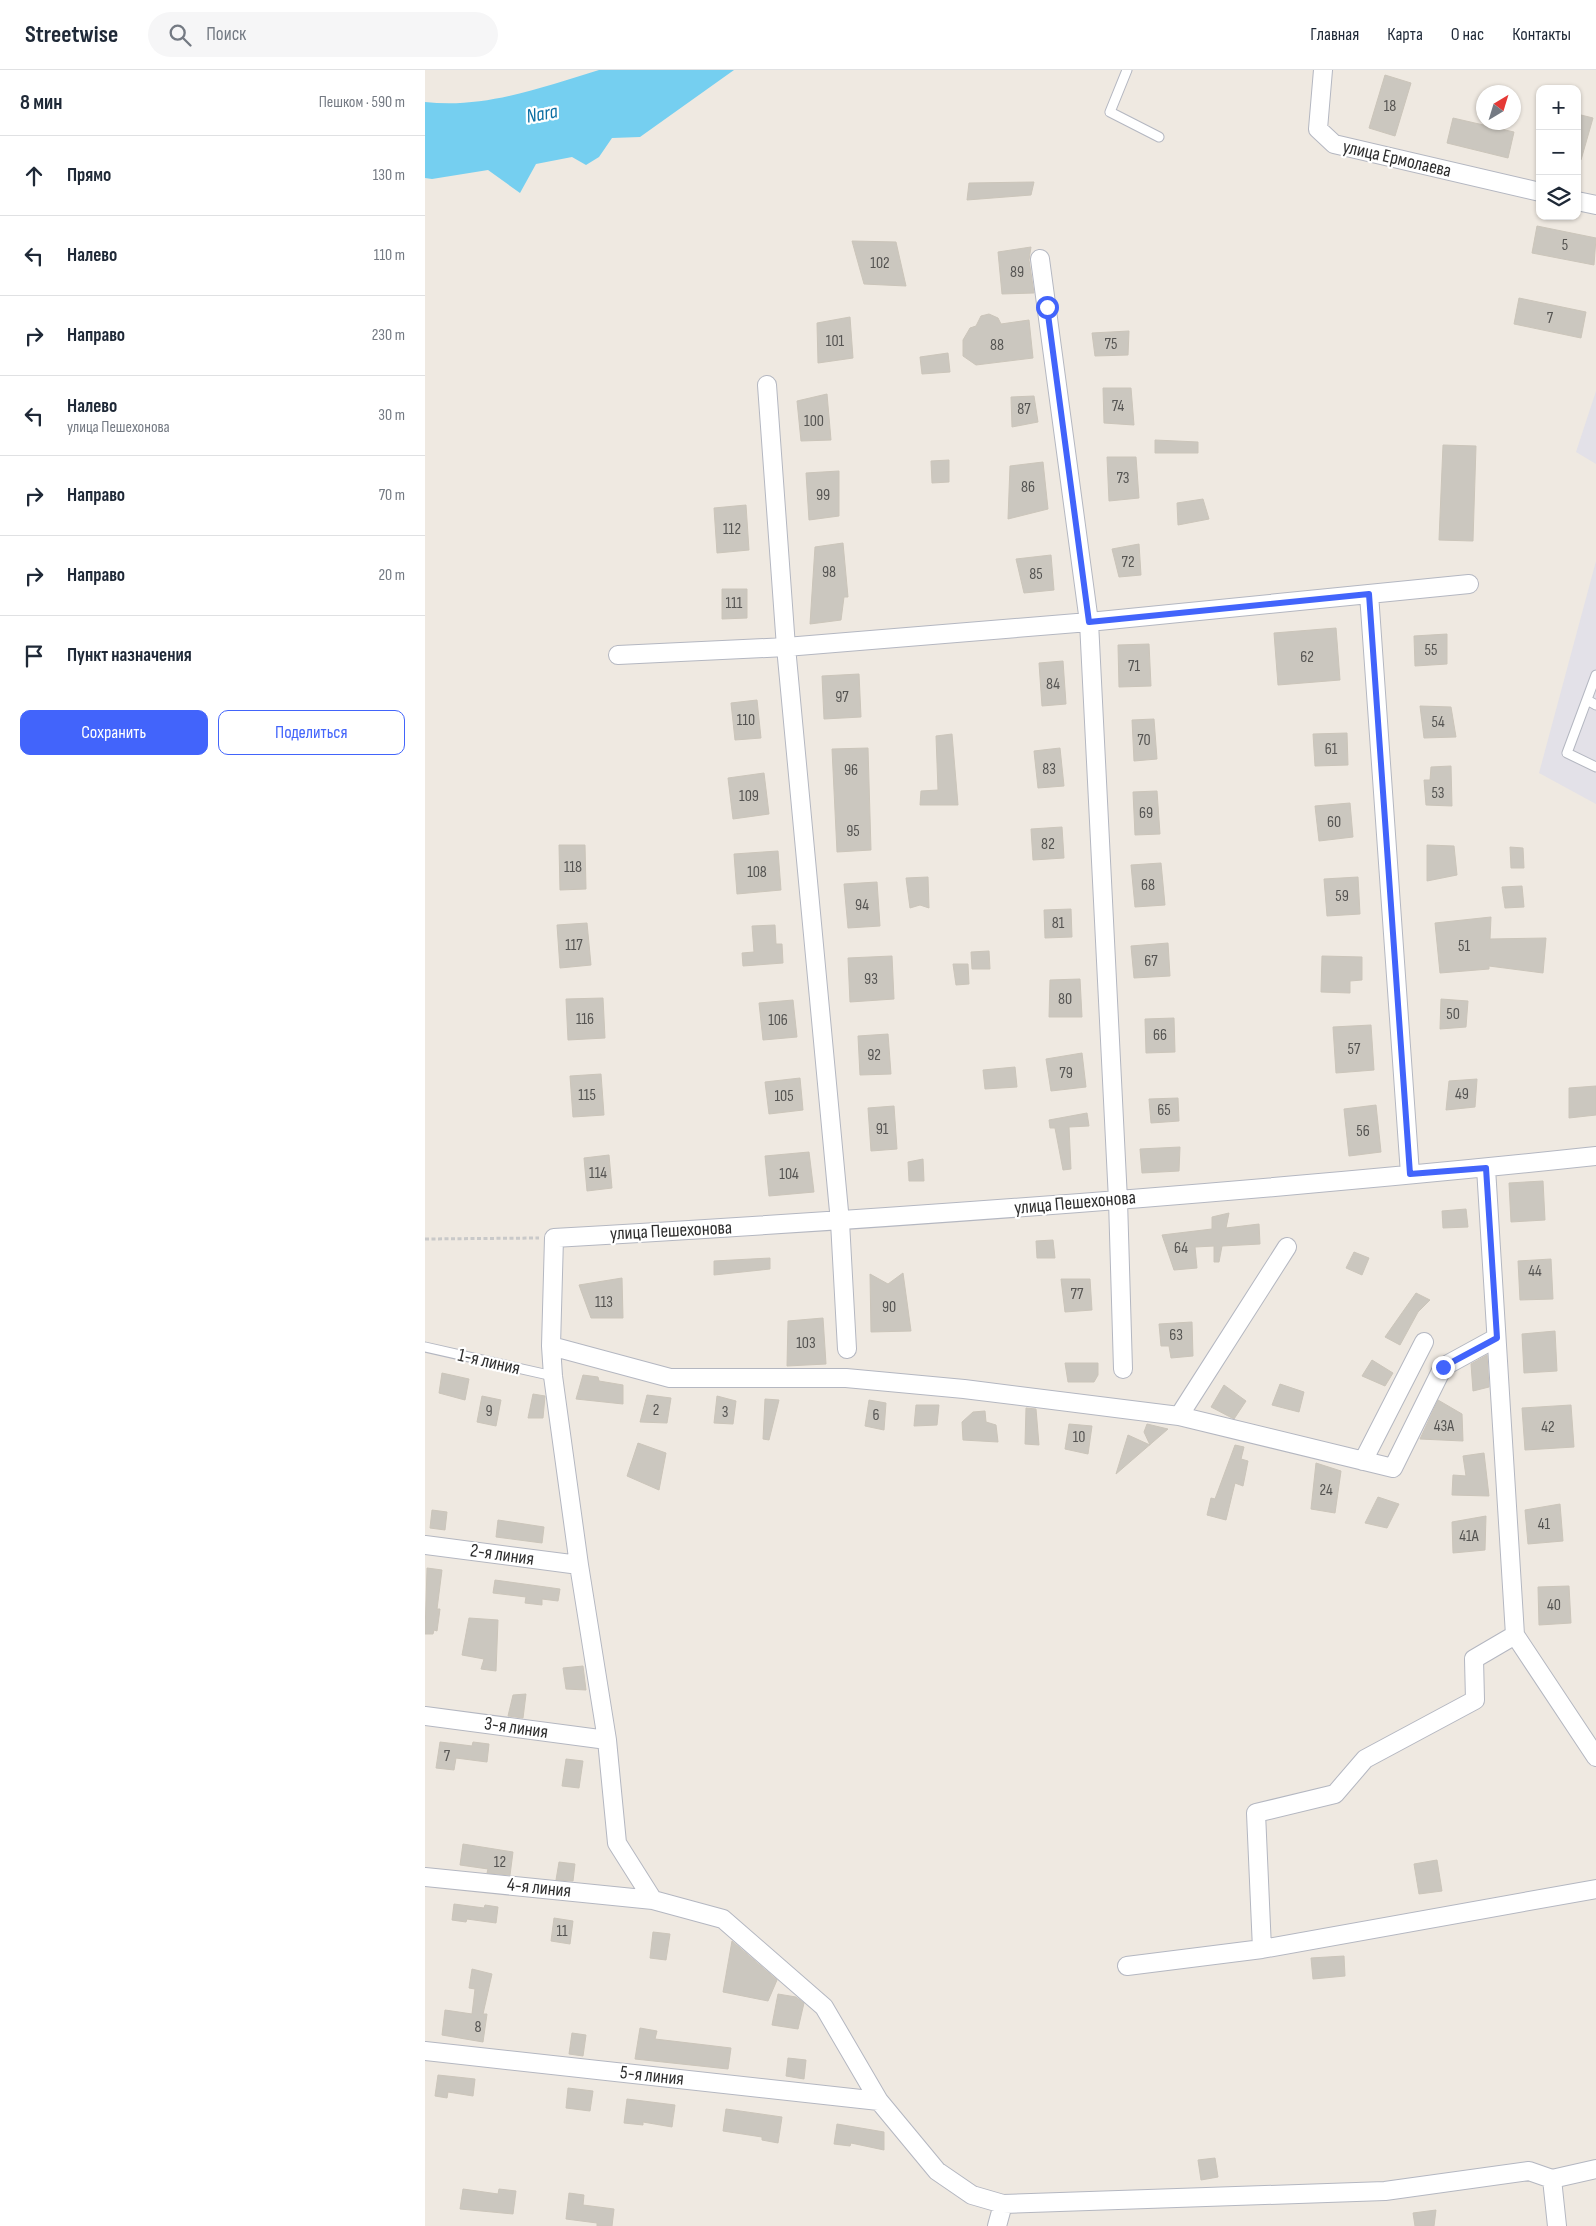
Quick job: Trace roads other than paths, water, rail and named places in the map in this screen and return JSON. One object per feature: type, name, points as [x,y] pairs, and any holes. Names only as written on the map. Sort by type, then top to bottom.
[{"type":"street","name":"улица Ермолаева","points":[[1323,70],[1318,129],[1334,144],[1536,191]]},
{"type":"street","points":[[1581,202],[1596,205]]},
{"type":"street","points":[[1040,259],[1089,622],[1118,1200],[1123,1369]]},
{"type":"street","points":[[767,385],[786,647],[840,1222],[847,1349]]},
{"type":"street","points":[[618,655],[786,647],[1089,622],[1469,584]]},
{"type":"street","points":[[1369,594],[1410,1174]]},
{"type":"street","name":"улица Пешехонова","points":[[551,1346],[554,1238],[840,1222],[1486,1168],[1596,1156]]},
{"type":"street","points":[[1486,1168],[1515,1634],[1596,1757]]},
{"type":"street","points":[[1179,1416],[1287,1247]]},
{"type":"street","points":[[653,1900],[617,1843],[607,1740],[579,1565],[553,1376],[551,1346],[670,1378],[846,1378],[964,1389],[1179,1416],[1393,1468],[1443,1367],[1497,1338]]},
{"type":"street","points":[[1363,1461],[1424,1342]]},
{"type":"street","name":"2-я линия","points":[[425,1545],[579,1565]]},
{"type":"street","points":[[1262,1949],[1256,1813],[1335,1794],[1365,1759],[1475,1700],[1474,1659],[1515,1634]]},
{"type":"street","name":"3-я линия","points":[[425,1716],[607,1740]]},
{"type":"street","name":"4-я линия","points":[[425,1876],[653,1900],[723,1920],[824,2007],[879,2101],[937,2171],[972,2195],[1003,2204],[1385,2191],[1529,2171],[1552,2179]]},
{"type":"street","points":[[1127,1966],[1262,1949],[1596,1889]]},
{"type":"street","name":"5-я линия","points":[[425,2050],[879,2101]]},
{"type":"street","points":[[1557,2226],[1552,2179],[1596,2170]]},
{"type":"street","points":[[997,2226],[1003,2204]]},
{"type":"lane","points":[[1127,70],[1110,112],[1159,137]]},
{"type":"lane","points":[[1596,675],[1567,752],[1596,767]]},
{"type":"lane","points":[[1587,700],[1596,705]]},
{"type":"lane","name":"1-я линия","points":[[425,1347],[553,1376]]},
{"type":"water","name":"Nara","points":[[599,70],[734,70],[640,137],[612,138],[599,157],[586,165],[572,157],[536,164],[520,193],[488,170],[432,179],[425,178],[425,102],[470,102],[514,95]]}]
